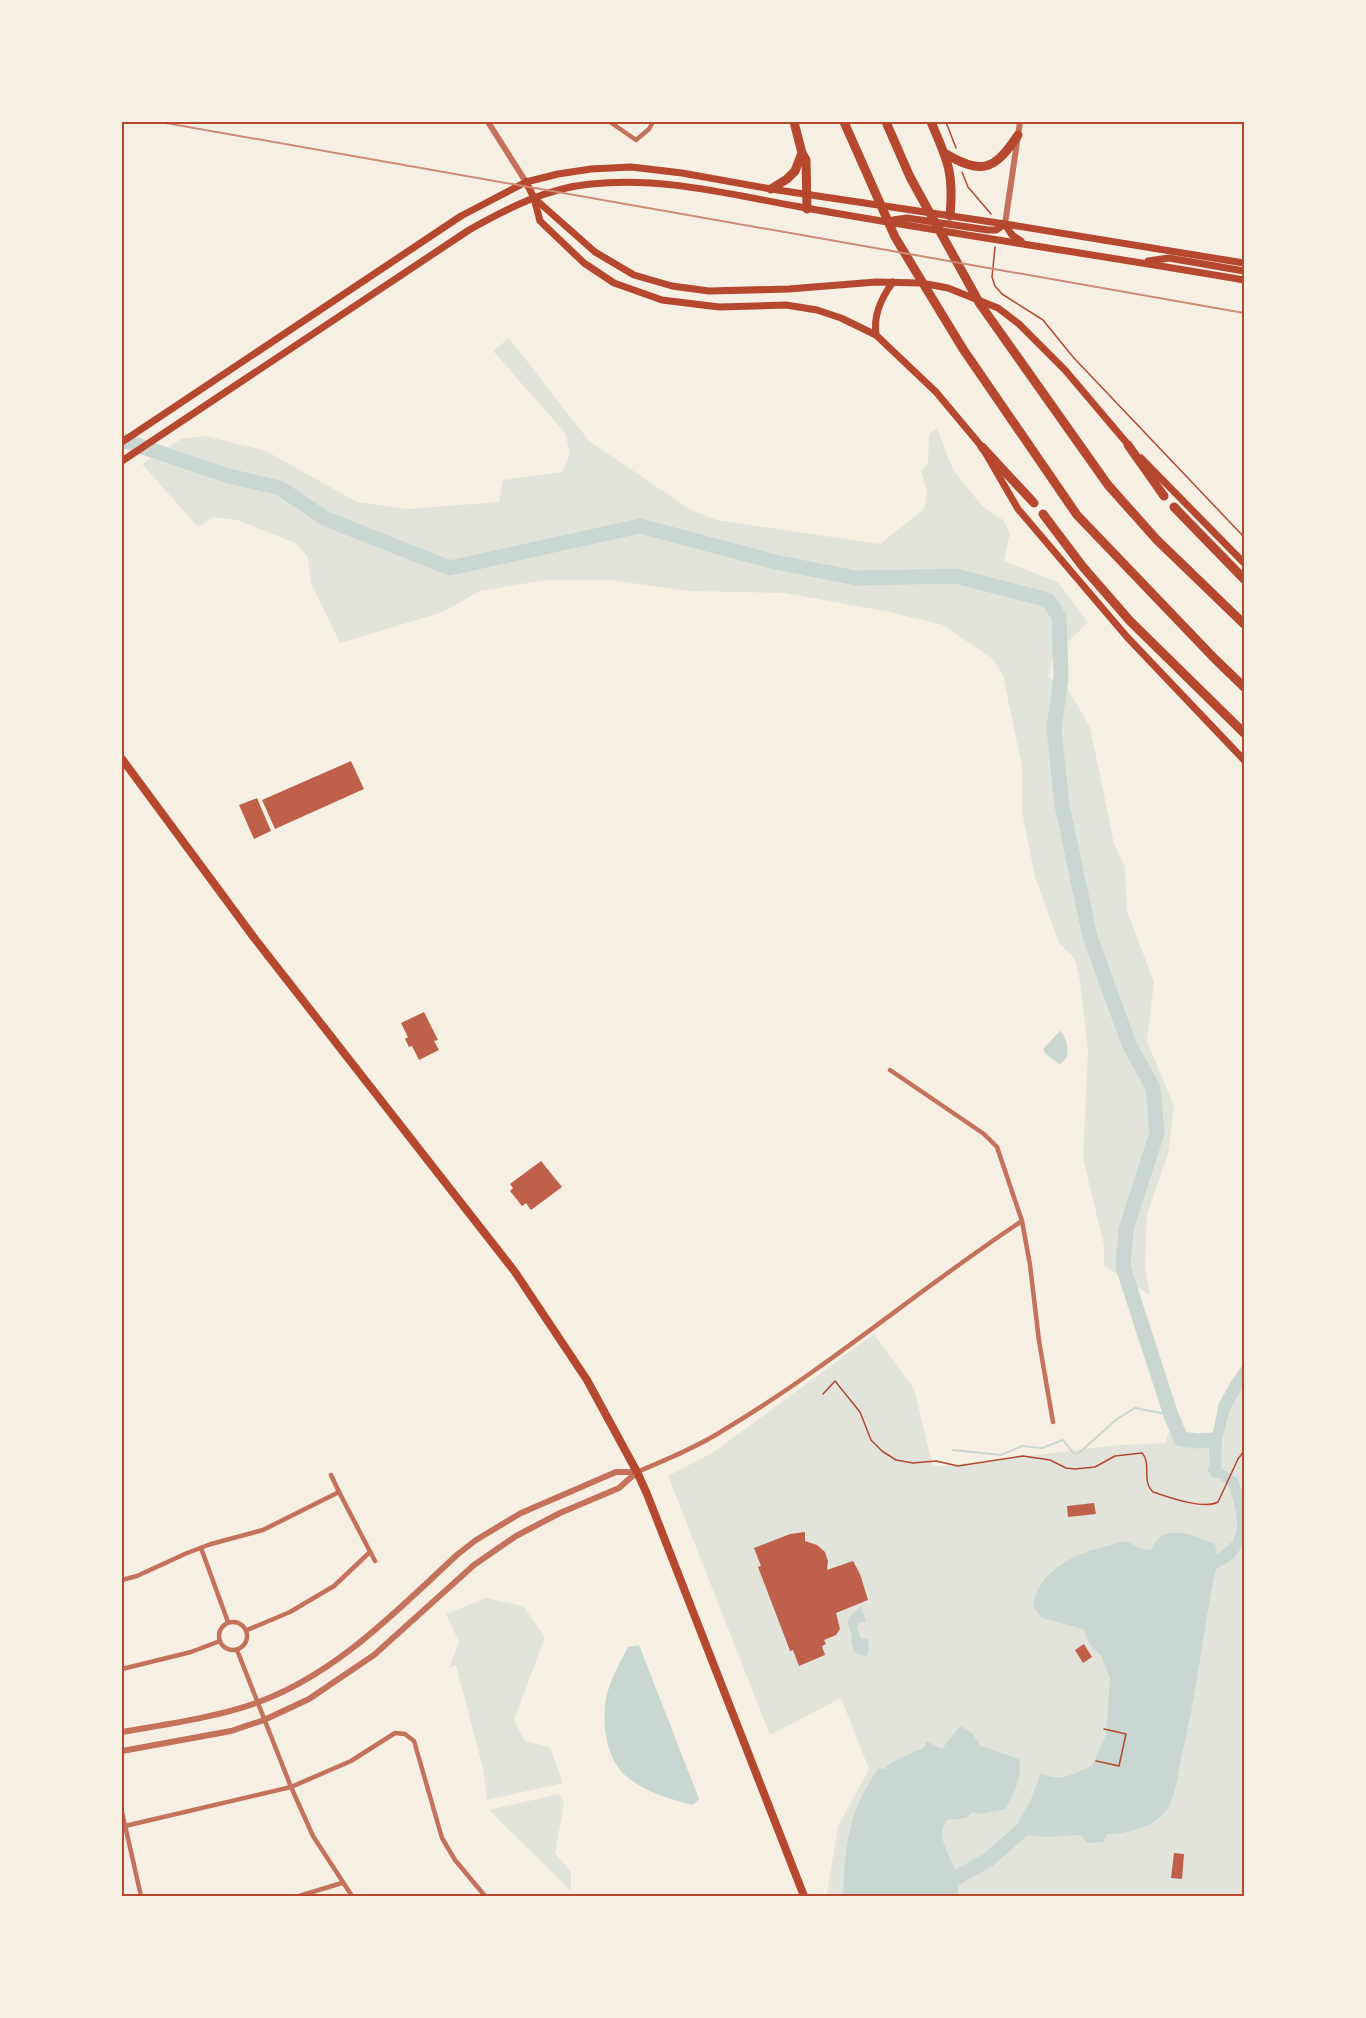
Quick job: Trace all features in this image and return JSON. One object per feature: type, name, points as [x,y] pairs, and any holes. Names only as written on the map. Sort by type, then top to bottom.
[{"type":"highway","points":[[794,122],[806,160],[807,209]]},
{"type":"highway","points":[[844,122],[895,237],[963,349],[1077,515],[1215,659],[1245,687]]},
{"type":"highway","points":[[886,122],[910,177],[980,304],[1108,485],[1157,540],[1245,624]]},
{"type":"highway","points":[[931,122],[944,153],[952,182],[949,220]]},
{"type":"highway","points":[[944,153],[965,165],[987,166],[999,160],[1017,135]]},
{"type":"highway","points":[[771,189],[795,171],[802,153]]},
{"type":"highway","points":[[1128,445],[1164,496]]},
{"type":"highway","points":[[982,447],[1034,503]]},
{"type":"highway","points":[[1174,507],[1245,579]]},
{"type":"highway","points":[[1043,514],[1083,567],[1130,621],[1245,733]]},
{"type":"main road","points":[[122,442],[460,216],[526,182],[548,176],[591,169],[631,167],[692,174],[949,220]]},
{"type":"main road","points":[[526,182],[534,198],[540,221],[564,245],[614,283],[662,300],[719,307],[786,305],[817,310],[842,318],[876,335],[936,392],[982,447],[1018,509],[1127,637],[1245,760]]},
{"type":"main road","points":[[122,462],[250,374],[469,230],[513,206],[563,188],[590,184],[639,182],[692,187],[807,209],[1245,280]]},
{"type":"main road","points":[[534,198],[595,252],[634,274],[672,286],[709,291],[789,289],[892,282],[921,283],[948,288],[998,308],[1018,324],[1065,370],[1128,445],[1245,563]]},
{"type":"main road","points":[[889,221],[907,218],[1005,224],[1245,263]]},
{"type":"main road","points":[[1005,224],[1012,235],[1024,243]]},
{"type":"main road","points":[[1142,262],[1169,258],[1245,271]]},
{"type":"main road","points":[[876,335],[874,324],[879,305],[892,282]]},
{"type":"main road","points":[[244,359],[250,374]]},
{"type":"main road","points":[[122,760],[255,939],[515,1272],[588,1380],[637,1472],[804,1896]]},
{"type":"street","points":[[488,122],[526,182]]},
{"type":"street","points":[[610,122],[636,140],[649,129],[653,122]]},
{"type":"street","points":[[1005,224],[1020,122]]},
{"type":"street","points":[[890,1070],[984,1134],[997,1148],[1022,1221],[1053,1422]]},
{"type":"street","points":[[122,1751],[231,1731],[264,1720],[309,1699],[355,1670],[474,1565],[516,1536],[560,1513],[619,1488],[637,1472],[728,1428],[872,1330],[966,1258],[1022,1221]]},
{"type":"street","points":[[122,1732],[215,1715],[258,1702],[299,1684],[348,1653],[476,1540],[521,1513],[616,1472],[637,1472]]},
{"type":"street","points":[[331,1475],[375,1561]]},
{"type":"street","points":[[122,1580],[137,1576],[201,1548],[263,1530],[339,1492]]},
{"type":"street","points":[[201,1548],[228,1622]]},
{"type":"street","points":[[247,1630],[290,1612],[334,1586],[370,1552]]},
{"type":"street","points":[[228,1622],[241,1623],[247,1630],[246,1644],[237,1650],[229,1650],[220,1641],[221,1628],[228,1622]]},
{"type":"street","points":[[122,1669],[190,1652],[220,1641]]},
{"type":"street","points":[[237,1650],[291,1787],[313,1836],[342,1884],[352,1896]]},
{"type":"street","points":[[125,1826],[291,1787],[351,1761],[395,1733],[405,1734],[414,1741],[442,1838],[455,1860],[485,1896]]},
{"type":"street","points":[[122,1812],[141,1896]]},
{"type":"street","points":[[299,1896],[342,1884]]},
{"type":"path","points":[[946,122],[957,152]]},
{"type":"path","points":[[961,169],[968,187],[991,215]]},
{"type":"path","points":[[994,244],[992,277],[1002,294],[1043,320],[1073,357],[1245,537]]},
{"type":"path","points":[[822,1394],[835,1381],[860,1412],[870,1440],[896,1460],[912,1463],[936,1461],[958,1466],[1023,1456],[1050,1460],[1066,1468],[1075,1469],[1095,1467],[1115,1456],[1142,1453],[1146,1458],[1146,1481],[1153,1492],[1178,1500],[1210,1505],[1218,1502],[1222,1497],[1234,1466],[1245,1451]]},
{"type":"path","points":[[1096,1761],[1119,1766],[1126,1734],[1104,1728]]},
{"type":"shaded area","points":[[509,338],[589,441],[691,510],[717,520],[880,544],[924,509],[927,491],[921,470],[928,463],[929,434],[937,428],[953,470],[982,506],[1003,520],[1010,533],[1004,561],[1058,582],[1088,622],[1054,656],[1048,677],[1067,688],[1090,727],[1114,843],[1125,867],[1127,911],[1154,982],[1147,1041],[1174,1106],[1168,1154],[1147,1214],[1145,1267],[1150,1295],[1104,1266],[1104,1245],[1083,1158],[1088,1051],[1080,982],[1075,959],[1059,943],[1035,877],[1022,811],[1022,767],[1003,675],[993,659],[943,625],[890,612],[784,593],[689,591],[610,580],[546,580],[480,591],[443,612],[340,643],[311,583],[308,557],[295,543],[237,520],[213,517],[198,527],[142,464],[181,439],[205,436],[266,451],[357,502],[408,509],[499,502],[503,480],[562,472],[570,454],[565,433],[493,351]]},
{"type":"shaded area","points":[[1060,1031],[1068,1050],[1066,1058],[1059,1064],[1043,1049]]},
{"type":"shaded area","points":[[874,1334],[914,1389],[933,1467],[1119,1445],[1165,1443],[1168,1433],[1213,1435],[1225,1429],[1230,1410],[1244,1385],[1244,1896],[828,1896],[838,1826],[869,1769],[841,1698],[770,1735],[668,1476],[714,1452]]},
{"type":"shaded area","points":[[1244,1363],[1244,1385],[1230,1410],[1222,1439],[1221,1468],[1237,1478],[1244,1496],[1244,1544],[1233,1559],[1216,1569],[1191,1712],[1170,1804],[1159,1818],[1151,1823],[1134,1830],[1107,1834],[1103,1842],[1087,1843],[1080,1835],[1046,1837],[1024,1835],[1014,1841],[1012,1831],[1017,1830],[1018,1822],[1030,1802],[1041,1773],[1060,1777],[1092,1766],[1106,1735],[1110,1678],[1101,1656],[1090,1645],[1083,1629],[1042,1618],[1033,1606],[1036,1593],[1042,1582],[1060,1565],[1083,1553],[1117,1543],[1126,1542],[1141,1549],[1152,1549],[1163,1535],[1180,1533],[1215,1544],[1217,1555],[1233,1541],[1237,1529],[1237,1516],[1230,1488],[1219,1478],[1213,1478],[1207,1470],[1210,1464],[1209,1451],[1219,1403]]},
{"type":"shaded area","points":[[486,1598],[523,1606],[545,1637],[514,1720],[525,1741],[550,1747],[563,1783],[487,1800],[483,1769],[456,1665],[449,1668],[459,1642],[446,1614]]},
{"type":"shaded area","points":[[861,1606],[866,1621],[859,1623],[857,1628],[861,1638],[869,1642],[868,1653],[865,1656],[856,1654],[847,1625],[849,1617]]},
{"type":"shaded area","points":[[639,1645],[699,1799],[693,1805],[658,1794],[633,1782],[619,1768],[609,1749],[604,1715],[607,1694],[628,1647]]},
{"type":"shaded area","points":[[960,1726],[972,1733],[981,1746],[1019,1759],[1019,1773],[1017,1785],[1005,1809],[981,1814],[972,1812],[966,1818],[947,1820],[943,1826],[943,1839],[958,1881],[958,1896],[843,1896],[846,1850],[854,1816],[878,1768],[884,1769],[892,1762],[925,1747],[926,1741],[942,1749]]},
{"type":"shaded area","points":[[559,1794],[564,1804],[555,1853],[571,1872],[571,1891],[489,1810]]},
{"type":"building","points":[[351,761],[364,789],[275,829],[262,800]]},
{"type":"building","points":[[257,798],[271,831],[254,839],[239,805]]},
{"type":"building","points":[[424,1012],[438,1040],[434,1041],[439,1050],[419,1060],[412,1046],[409,1047],[405,1039],[408,1037],[401,1023]]},
{"type":"building","points":[[541,1161],[562,1187],[531,1210],[526,1203],[522,1206],[510,1191],[513,1188],[510,1184]]},
{"type":"building","points":[[1094,1503],[1096,1514],[1068,1517],[1067,1506]]},
{"type":"building","points":[[805,1532],[805,1541],[817,1545],[825,1552],[828,1561],[827,1570],[853,1561],[860,1574],[868,1600],[836,1613],[840,1629],[836,1635],[824,1640],[826,1644],[822,1646],[825,1655],[799,1666],[793,1650],[790,1651],[758,1567],[761,1566],[754,1548],[790,1534]]},
{"type":"building","points":[[1084,1644],[1092,1657],[1083,1663],[1075,1650]]},
{"type":"building","points":[[1174,1853],[1184,1854],[1182,1879],[1171,1878]]},
{"type":"waterway","points":[[122,440],[229,476],[280,488],[326,519],[450,568],[640,526],[775,562],[856,578],[956,576],[1048,600],[1059,617],[1061,677],[1054,729],[1062,805],[1090,937],[1129,1044],[1153,1088],[1157,1133],[1126,1229],[1123,1267],[1171,1415],[1181,1439],[1213,1440]]},
{"type":"waterway","points":[[953,1450],[1001,1455],[1022,1446],[1042,1448],[1063,1440],[1074,1454],[1079,1453],[1117,1419],[1135,1408],[1171,1415]]},
{"type":"waterway","points":[[923,1896],[988,1860],[1027,1826]]},
{"type":"railway","points":[[160,122],[1244,313]]}]
